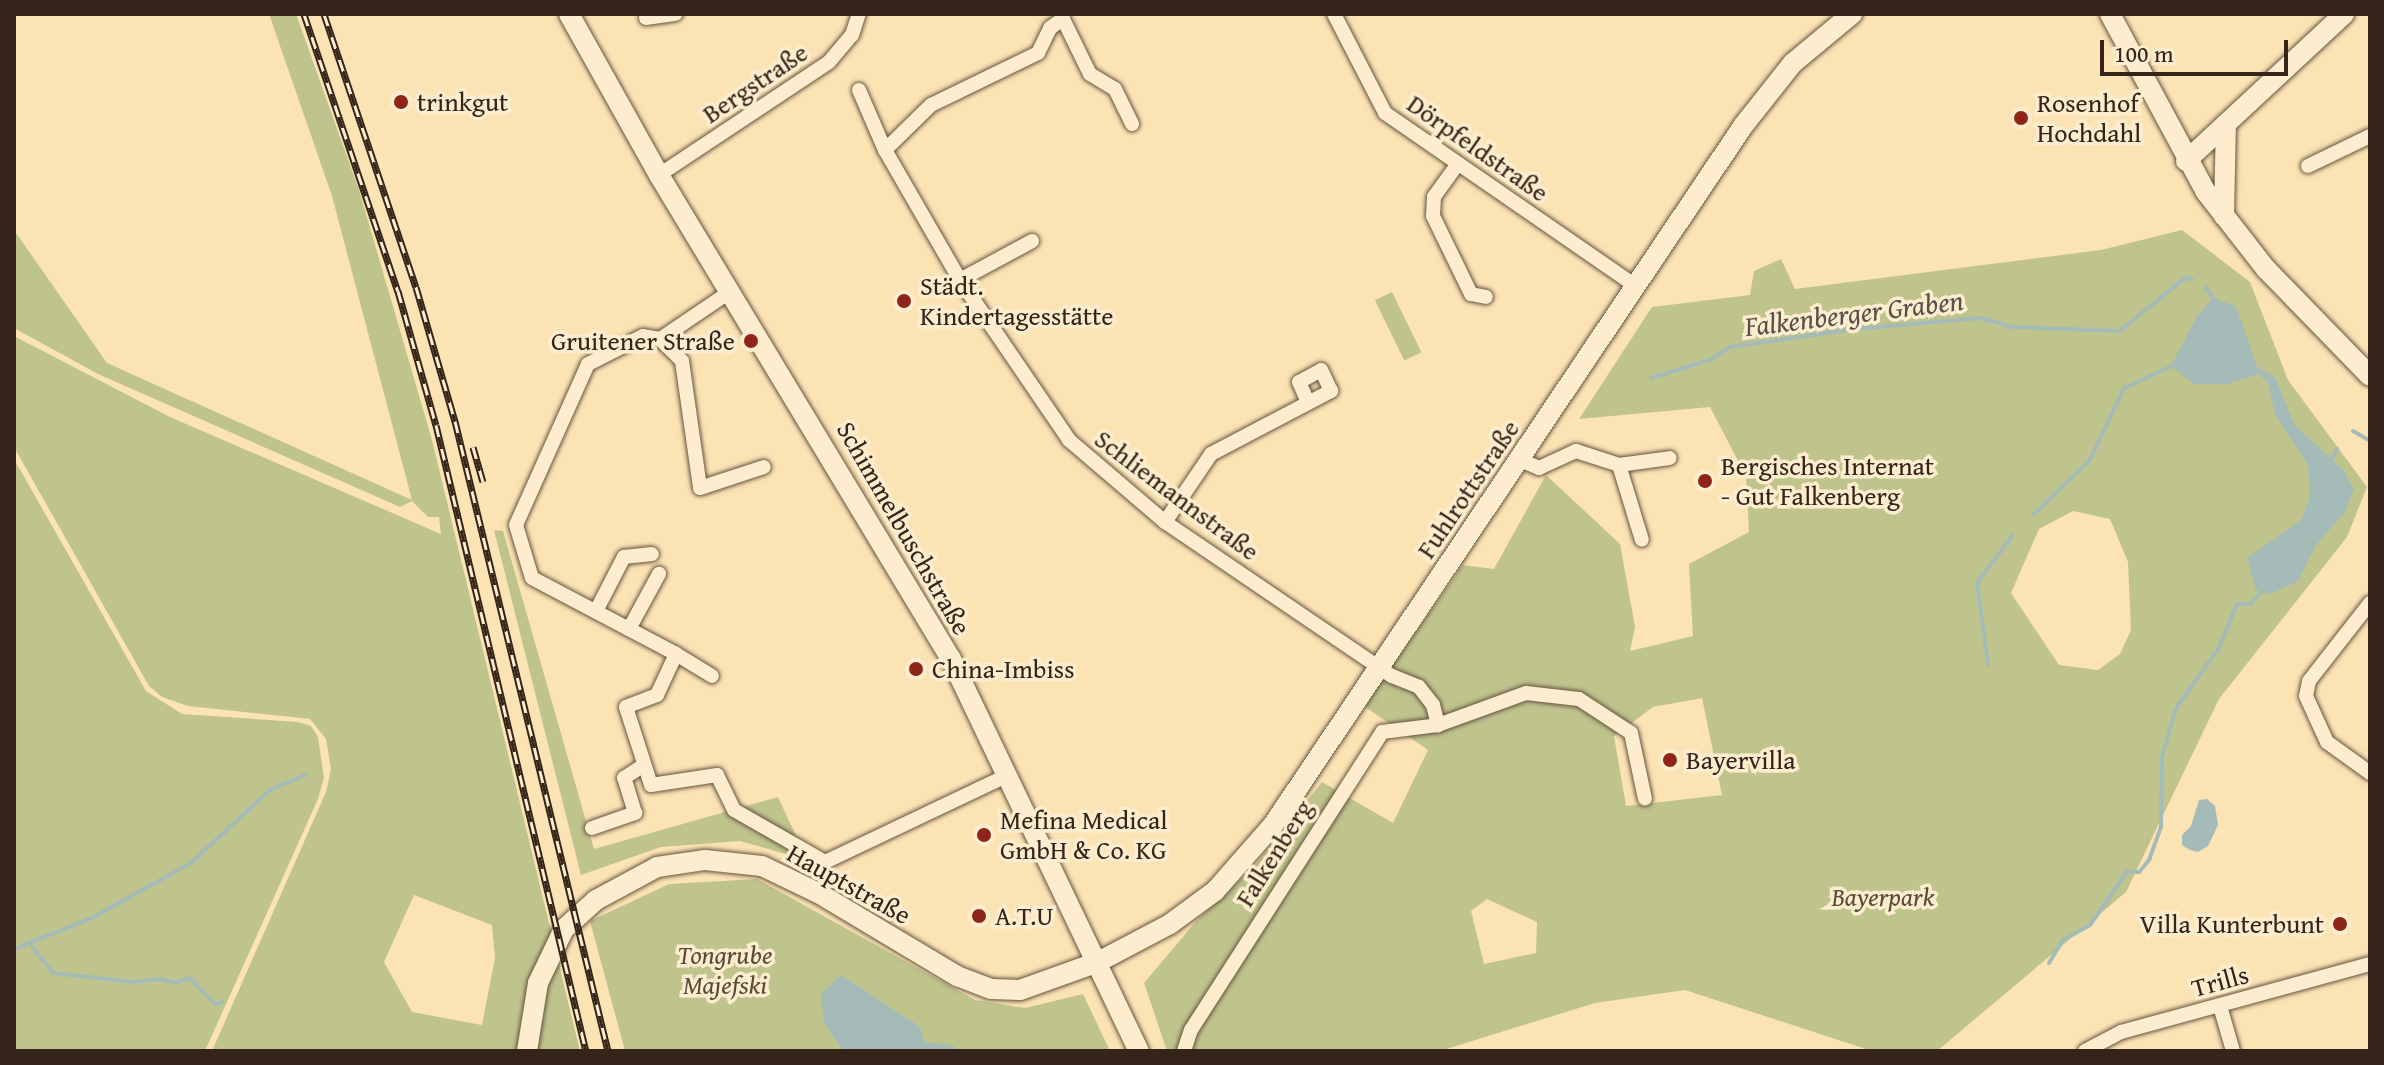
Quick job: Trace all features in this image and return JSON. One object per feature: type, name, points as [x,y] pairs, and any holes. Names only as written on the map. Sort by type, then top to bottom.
[{"type":"street","points":[[569,14],[659,175]]},
{"type":"street","points":[[646,18],[676,14]]},
{"type":"street","name":"Bergstraße","points":[[659,175],[829,62],[852,35],[859,14]]},
{"type":"street","name":"Dörpfeldstraße","points":[[1334,14],[1385,113],[1636,286]]},
{"type":"street","name":"Fuhlrottstraße","points":[[1098,962],[1170,924],[1215,891],[1273,825],[1759,105],[1828,20],[1852,14]]},
{"type":"street","points":[[2110,14],[2173,138],[2224,216],[2266,269],[2368,368]]},
{"type":"street","points":[[2186,161],[2344,14]]},
{"type":"street","points":[[885,150],[931,105],[1038,53],[1054,18],[1063,19],[1090,74],[1115,89],[1132,124]]},
{"type":"street","name":"Schliemannstraße","points":[[859,90],[885,150],[960,280],[1069,440],[1165,522],[1379,668]]},
{"type":"street","points":[[2173,138],[2199,137],[2226,124]]},
{"type":"street","points":[[2224,216],[2226,124]]},
{"type":"street","points":[[2308,166],[2370,136]]},
{"type":"street","points":[[1457,165],[1434,197],[1433,216],[1471,294],[1486,297]]},
{"type":"street","name":"Schimmelbuschstraße","points":[[659,175],[936,632],[1008,775],[1139,1051]]},
{"type":"street","points":[[960,280],[1032,241]]},
{"type":"street","points":[[660,339],[731,291]]},
{"type":"street","points":[[712,676],[532,578],[516,525],[588,364],[643,336],[660,339],[682,361],[700,488],[764,467]]},
{"type":"street","points":[[1165,522],[1211,454],[1308,402]]},
{"type":"street","points":[[1518,459],[1539,468],[1576,451],[1619,465],[1670,458]]},
{"type":"street","points":[[1619,465],[1642,540]]},
{"type":"street","points":[[596,611],[624,557],[652,554]]},
{"type":"street","points":[[629,629],[659,574]]},
{"type":"street","points":[[2368,611],[2309,681],[2306,696],[2327,742],[2370,773]]},
{"type":"street","points":[[676,654],[657,695],[626,707],[651,785],[717,775],[734,810],[825,862],[1008,775]]},
{"type":"street","points":[[1379,668],[1419,687],[1433,705],[1438,725]]},
{"type":"street","name":"Falkenberg","points":[[1184,1051],[1191,1030],[1382,732],[1438,725],[1526,693],[1579,699],[1631,733],[1645,799]]},
{"type":"street","points":[[592,828],[635,813],[624,778],[644,765]]},
{"type":"street","name":"Hauptstraße","points":[[527,1051],[538,983],[564,929],[624,882],[681,863],[746,861],[777,872],[957,976],[991,989],[1037,987],[1098,962]]},
{"type":"street","name":"Trills","points":[[2085,1051],[2121,1032],[2370,964]]},
{"type":"street","points":[[2220,1006],[2233,1051]]},
{"type":"green space","points":[[269,14],[296,14],[359,190],[432,440],[580,1051],[212,1051],[326,792],[331,769],[326,739],[310,719],[188,706],[162,697],[149,686],[14,447],[14,336],[170,417],[441,534],[439,517],[428,517],[412,501],[400,507],[98,374],[14,328],[14,230],[107,363],[412,500],[332,196]],"holes":[[[414,895],[492,925],[495,958],[482,1025],[412,1012],[384,962]]]},
{"type":"green space","name":"Bayerpark","points":[[2182,230],[2250,282],[2288,380],[2367,487],[2347,537],[2219,699],[2126,892],[1937,1051],[1872,1051],[1685,990],[1595,1003],[1440,1051],[1167,1051],[1144,983],[1198,919],[1253,868],[1322,782],[1393,823],[1428,750],[1364,706],[1463,565],[1494,569],[1546,475],[1620,544],[1635,627],[1630,651],[1693,636],[1689,564],[1749,532],[1746,476],[1710,407],[1579,419],[1652,307],[1750,295],[1754,271],[1781,259],[1795,289],[2101,250]],"holes":[[[2073,511],[2110,519],[2128,562],[2131,630],[2120,654],[2098,670],[2059,665],[2011,593],[2039,529]],[[1702,698],[1722,795],[1626,806],[1614,736],[1653,707]],[[1487,899],[1537,922],[1536,953],[1484,964],[1471,911]]]},
{"type":"green space","points":[[1392,292],[1421,352],[1404,361],[1375,300]]},
{"type":"green space","points":[[14,459],[146,691],[182,714],[298,722],[311,726],[318,737],[324,778],[318,799],[205,1051],[14,1051]]},
{"type":"green space","points":[[494,530],[503,531],[594,849],[778,797],[807,860],[740,841],[661,847],[581,875]]},
{"type":"green space","name":"Tongrube Majefski","points":[[757,879],[975,1000],[1025,1008],[1083,994],[1110,1051],[625,1051],[590,921],[669,884]]},
{"type":"water","points":[[2213,298],[2236,306],[2257,367],[2275,377],[2294,424],[2344,471],[2354,489],[2345,512],[2316,545],[2298,581],[2271,594],[2256,590],[2247,558],[2302,519],[2310,497],[2308,465],[2275,415],[2268,383],[2259,374],[2227,384],[2194,384],[2171,366],[2197,316]]},
{"type":"water","points":[[2207,799],[2215,806],[2218,825],[2208,846],[2198,852],[2190,850],[2182,845],[2182,835],[2191,826],[2199,800]]},
{"type":"water","points":[[841,975],[919,1026],[925,1042],[952,1045],[959,1051],[843,1051],[824,1023],[821,994]]},
{"type":"waterway","name":"Falkenberger Graben","points":[[1651,378],[1710,360],[1730,347],[1855,329],[1981,318],[2013,327],[2120,331],[2185,278],[2192,279]]},
{"type":"waterway","name":"Falkenberger Graben","points":[[2205,287],[2215,301]]},
{"type":"waterway","points":[[2033,515],[2090,460],[2124,388],[2174,365]]},
{"type":"waterway","points":[[2353,431],[2370,441]]},
{"type":"waterway","points":[[2330,463],[2337,449]]},
{"type":"waterway","points":[[1988,664],[1977,583],[2012,536]]},
{"type":"waterway","points":[[2049,963],[2063,940],[2090,925],[2127,872],[2139,872],[2149,860],[2161,827],[2162,757],[2176,708],[2219,648],[2237,604],[2250,604],[2262,591]]},
{"type":"waterway","points":[[14,949],[92,918],[192,862],[270,790],[306,775]]},
{"type":"waterway","points":[[29,943],[53,973],[133,982],[161,979],[175,983],[190,978],[215,1004],[223,1002]]},
{"type":"railway","points":[[304,14],[398,291],[436,425],[586,1051]]},
{"type":"railway","points":[[324,14],[416,287],[455,421],[608,1051]]},
{"type":"railway","points":[[473,447],[483,482]]},
{"type":"place","name":"trinkgut","points":[[401,102]]},
{"type":"place","name":"Rosenhof Hochdahl","points":[[2021,118]]},
{"type":"place","name":"Städt. Kindertagesstätte","points":[[904,301]]},
{"type":"place","name":"Gruitener Straße","points":[[751,341]]},
{"type":"place","name":"Bergisches Internat - Gut Falkenberg","points":[[1705,481]]},
{"type":"place","name":"China-Imbiss","points":[[916,669]]},
{"type":"place","name":"Bayervilla","points":[[1670,760]]},
{"type":"place","name":"Mefina Medical GmbH & Co. KG","points":[[984,835]]},
{"type":"place","name":"A.T.U","points":[[979,916]]},
{"type":"place","name":"Villa Kunterbunt","points":[[2340,924]]}]
